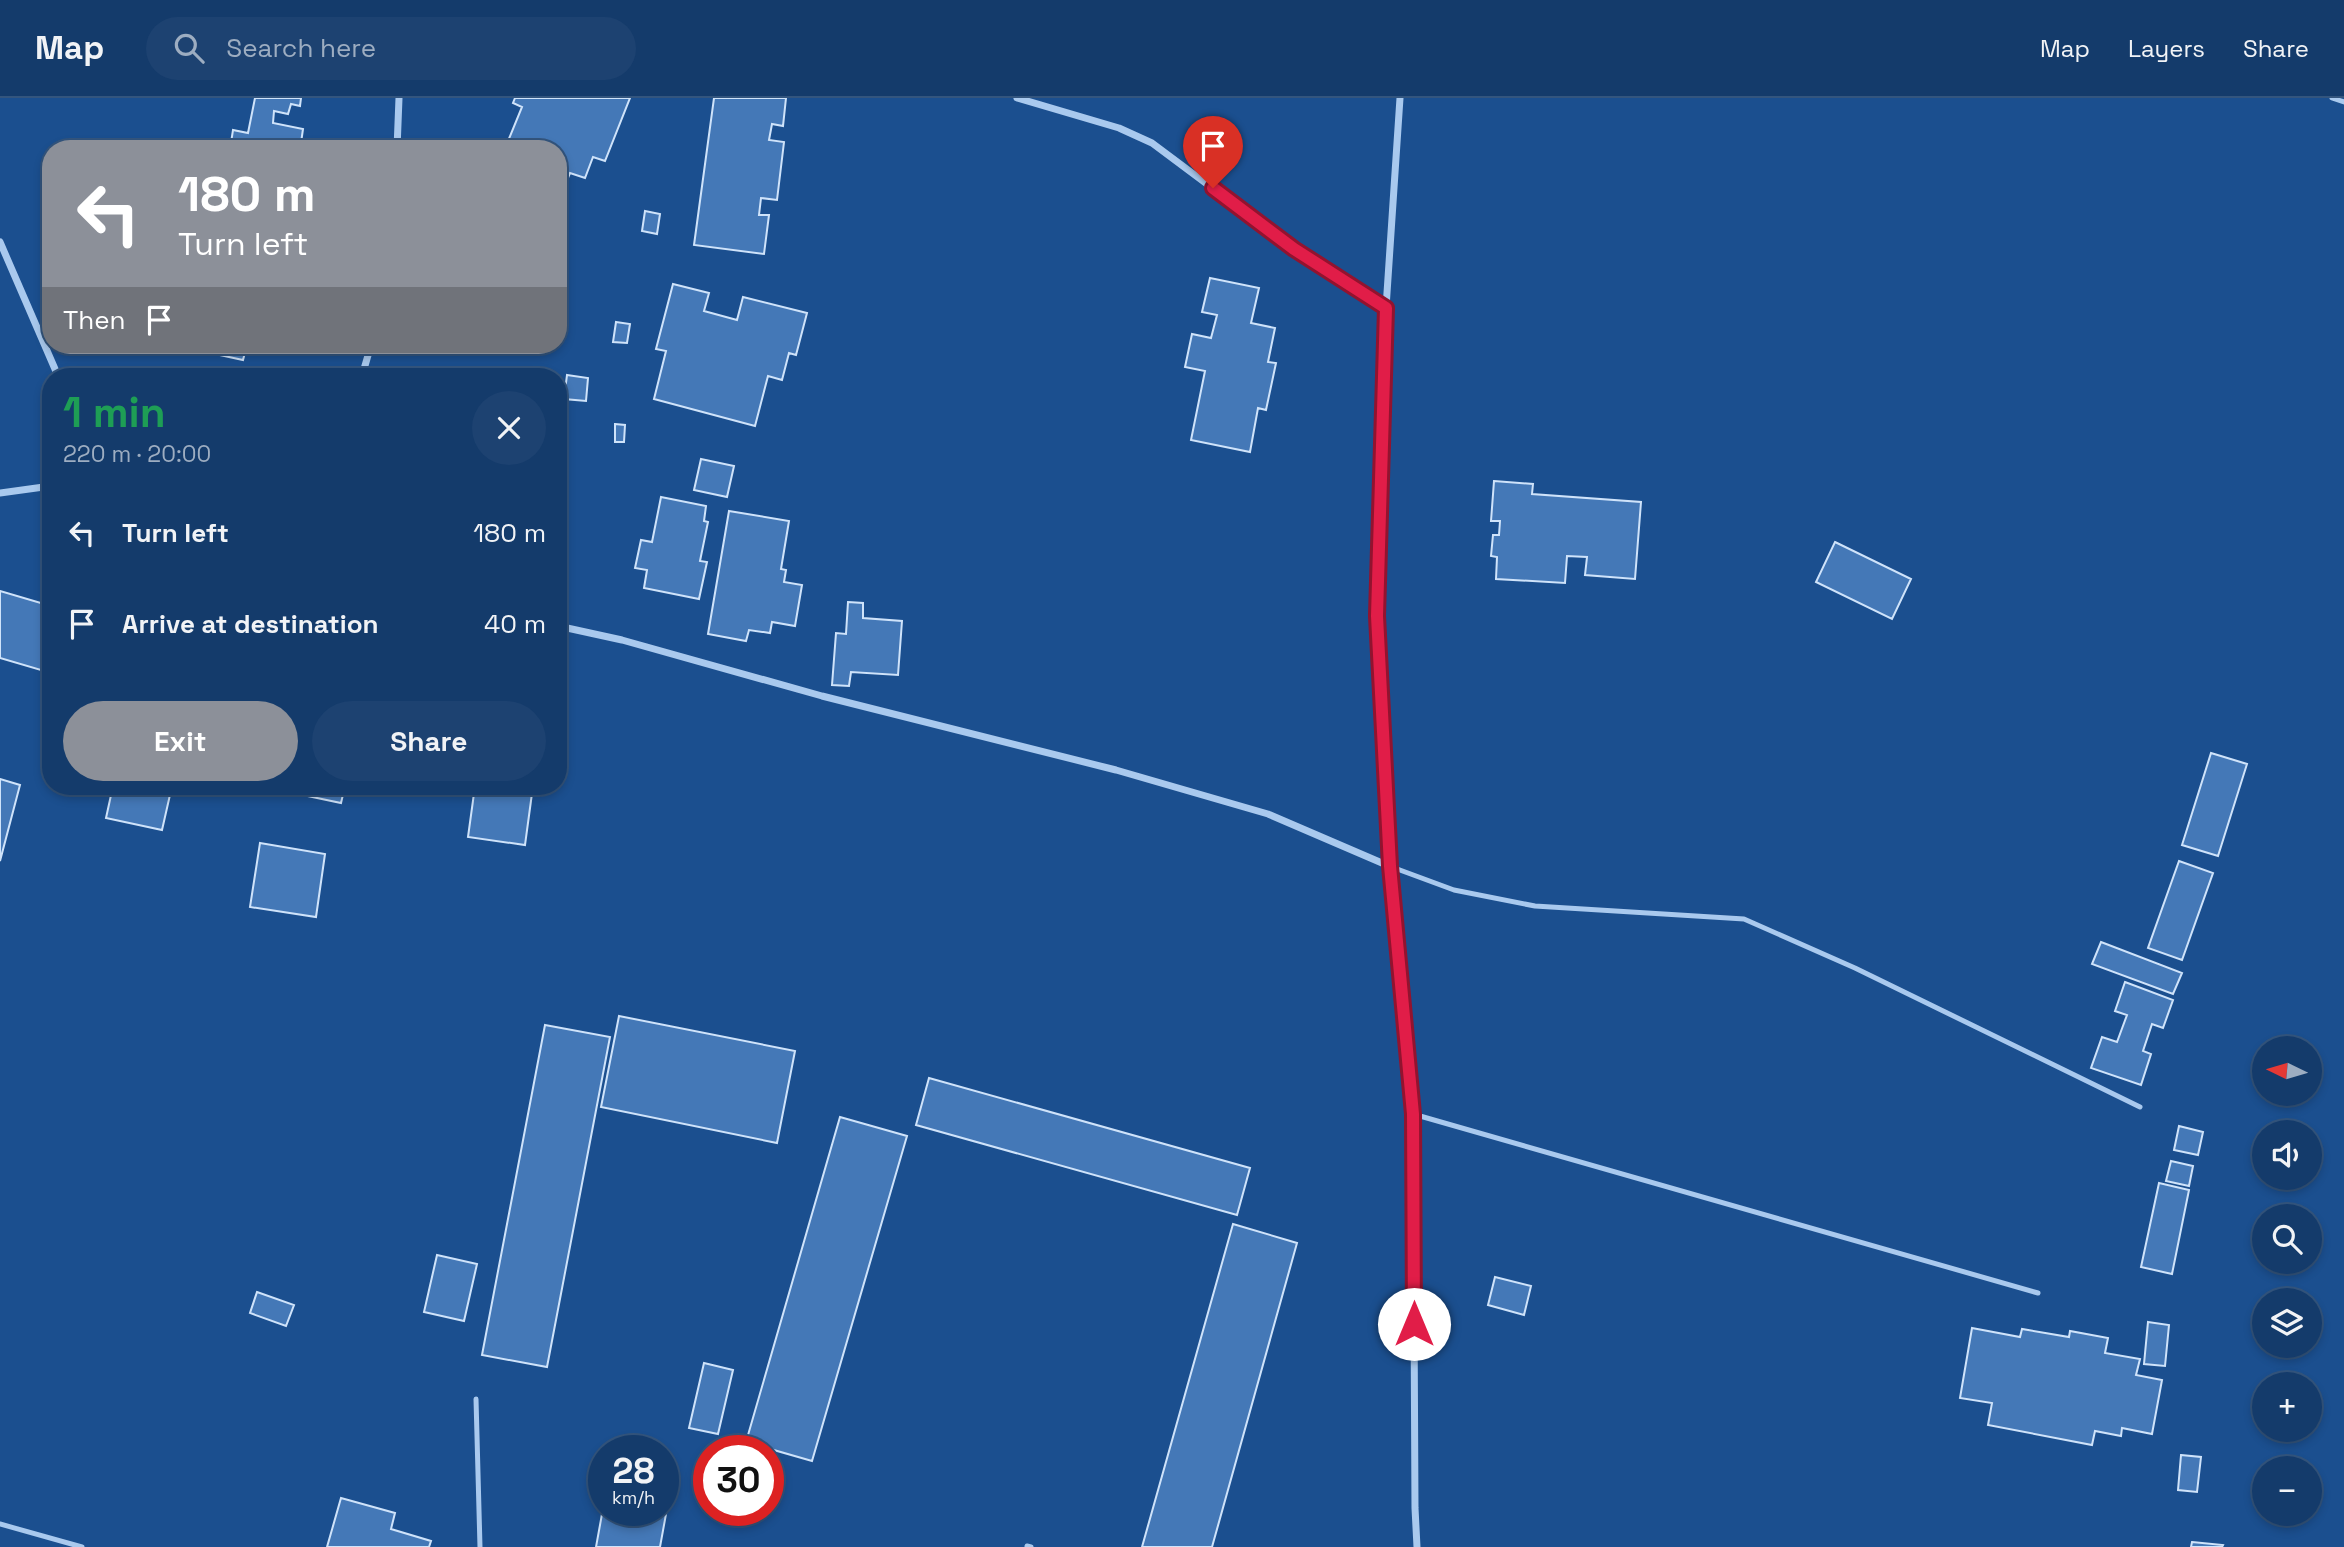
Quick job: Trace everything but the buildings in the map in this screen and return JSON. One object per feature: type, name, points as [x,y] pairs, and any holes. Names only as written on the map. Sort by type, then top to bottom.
[{"type":"street","points":[[397,140],[399,98]]},
{"type":"street","points":[[1017,98],[1119,128],[1152,144],[1294,249],[1386,308]]},
{"type":"street","points":[[1400,98],[1386,308],[1377,616],[1390,866],[1413,1114],[1417,1547]]},
{"type":"street","points":[[0,243],[42,339]]},
{"type":"street","points":[[0,493],[42,487]]},
{"type":"street","points":[[567,628],[622,640],[822,696],[1115,770],[1268,814],[1390,866]]},
{"type":"lane","points":[[2332,98],[2344,102]]},
{"type":"lane","points":[[1390,866],[1454,890],[1535,906],[1744,919],[1855,968],[2140,1107]]},
{"type":"lane","points":[[1413,1114],[2038,1293]]},
{"type":"lane","points":[[476,1399],[480,1547]]},
{"type":"lane","points":[[0,1524],[82,1547]]},
{"type":"route","points":[[1213,188],[1294,249],[1386,308],[1377,616],[1390,866],[1413,1114],[1414,1324]]}]
